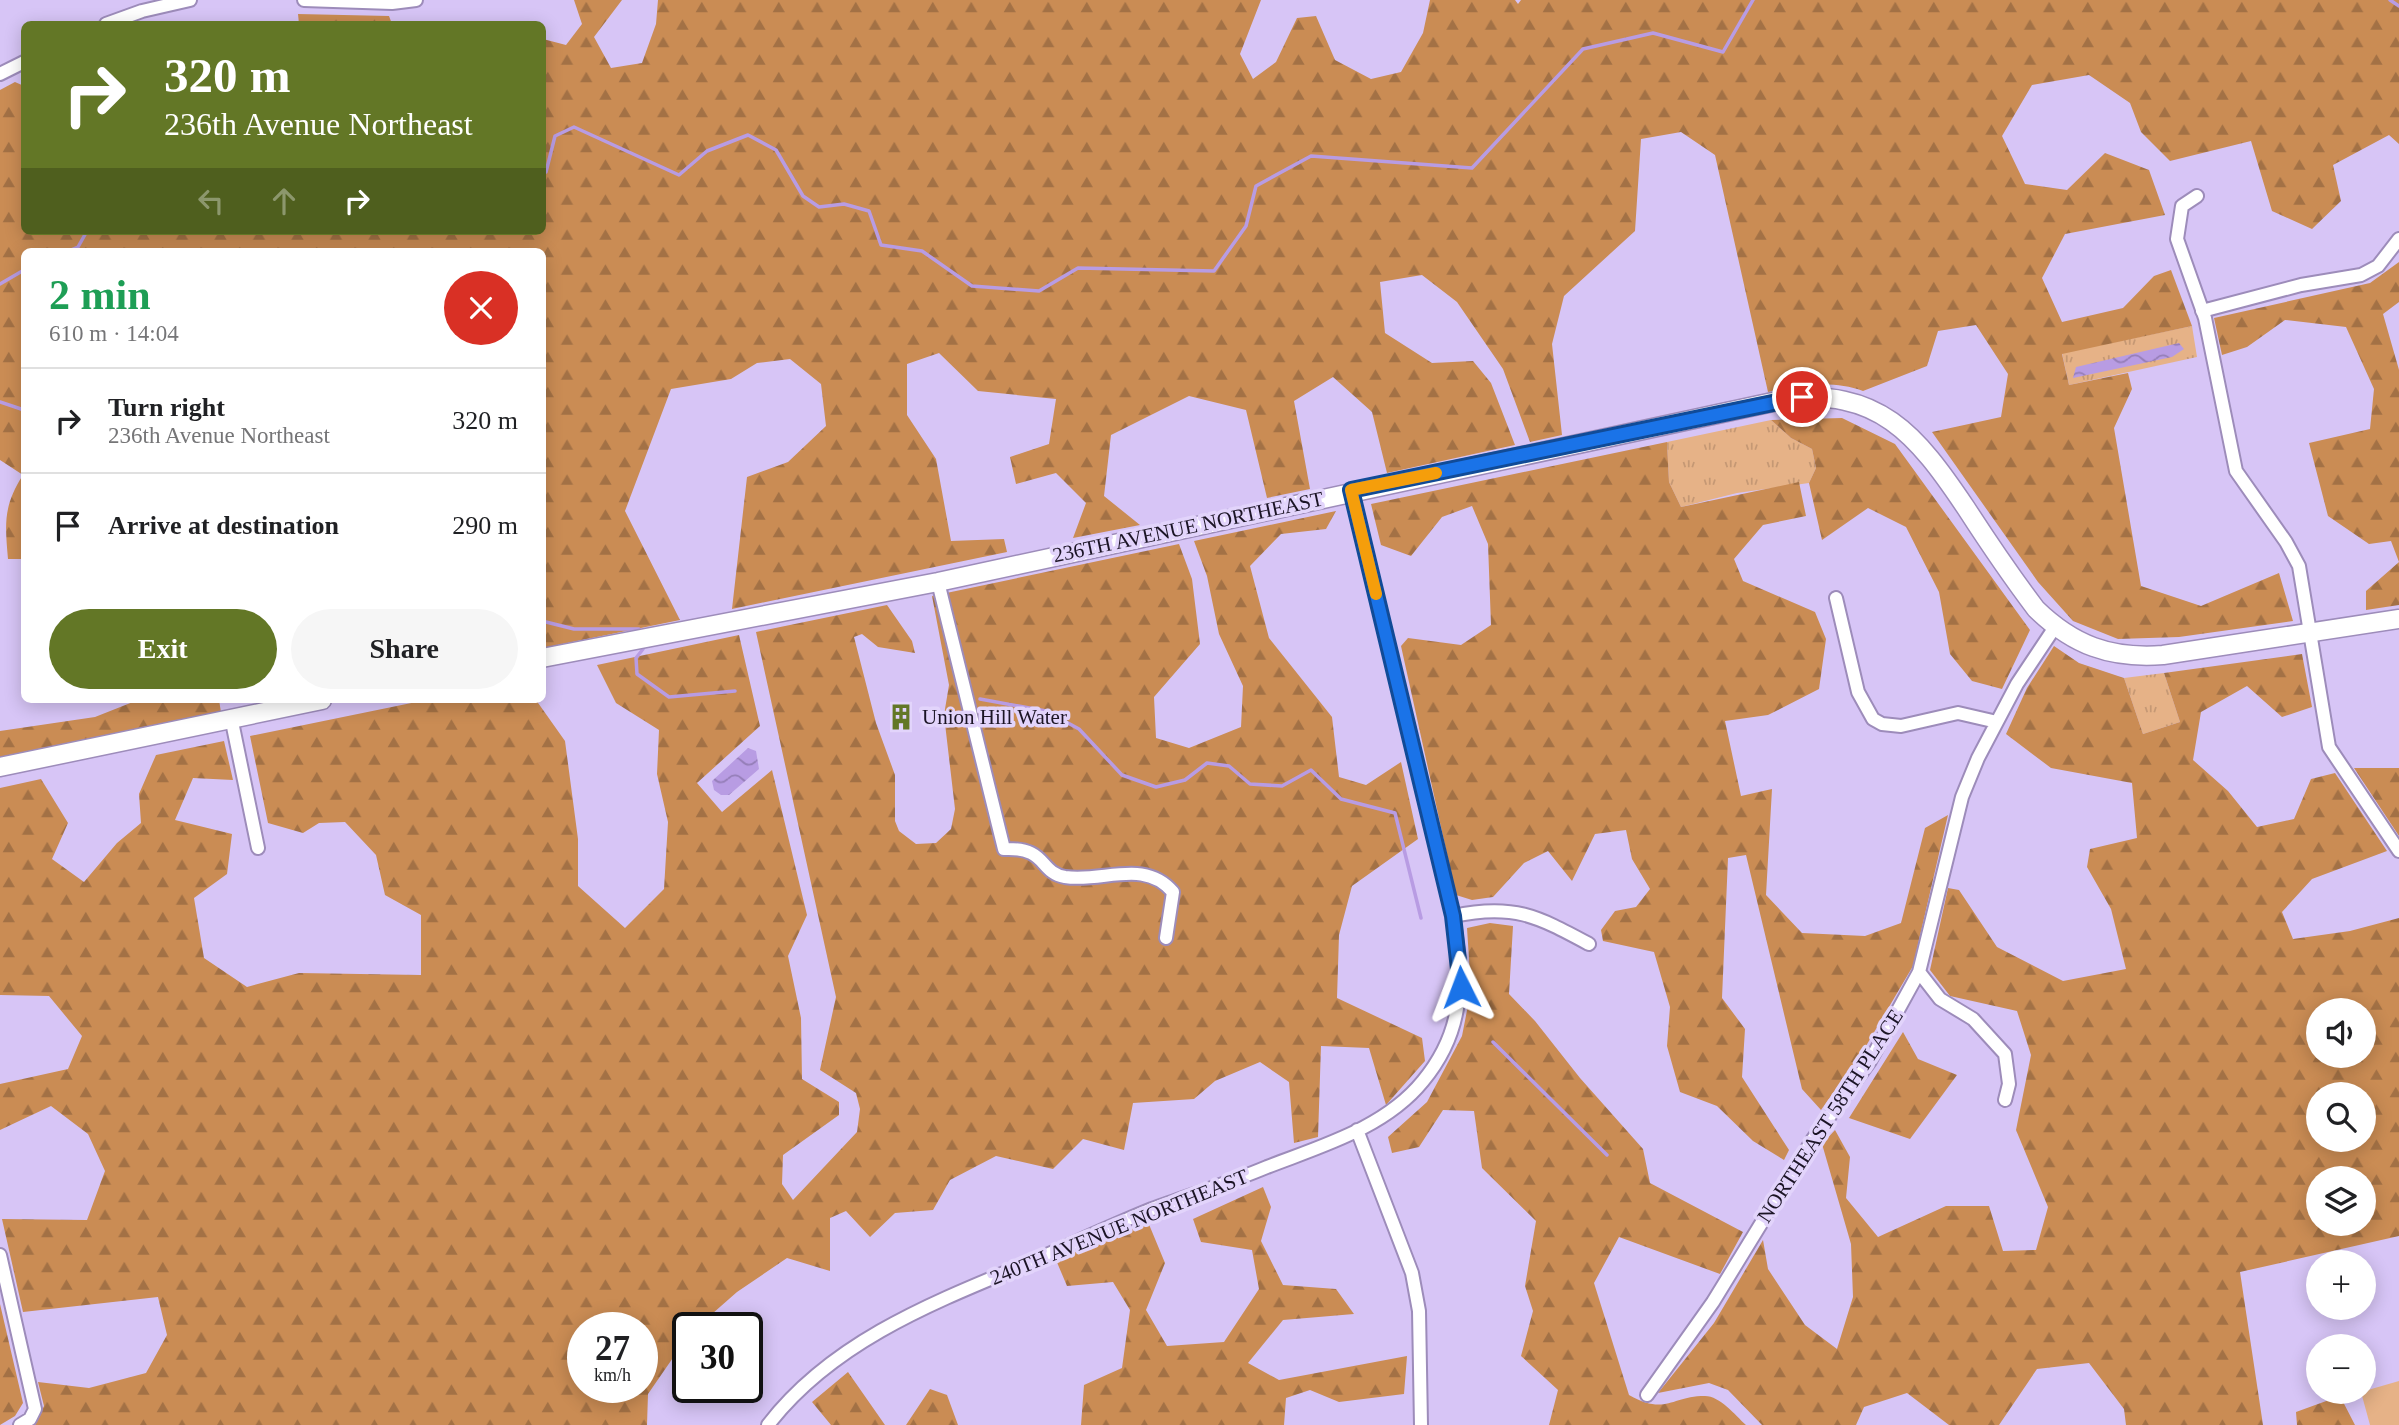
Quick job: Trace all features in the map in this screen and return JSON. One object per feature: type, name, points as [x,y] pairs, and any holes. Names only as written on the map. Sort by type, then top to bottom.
[{"type":"street","points":[[114,21],[142,11],[190,0]]},
{"type":"street","points":[[304,0],[416,0]]},
{"type":"street","points":[[0,74],[21,64]]},
{"type":"street","points":[[2197,196],[2182,206],[2177,239],[2202,311],[2236,471],[2286,542],[2299,566],[2329,747],[2399,851]]},
{"type":"street","points":[[2202,311],[2301,285],[2361,275],[2378,266],[2399,239]]},
{"type":"street","name":"236TH AVENUE NORTHEAST","points":[[546,656],[938,582],[1351,490],[1782,400],[1818,397],[1844,400],[1873,409],[1894,420],[1921,445],[2024,593],[2054,627],[2089,648],[2128,655],[2163,655],[2399,619]]},
{"type":"street","name":"240TH AVENUE NORTHEAST","points":[[768,1425],[817,1375],[889,1325],[937,1301],[1153,1209],[1235,1180],[1357,1130],[1403,1102],[1423,1081],[1444,1050],[1456,1023],[1461,987],[1453,916],[1351,490]]},
{"type":"street","points":[[938,582],[1004,849],[1022,848],[1038,855],[1047,867],[1063,877],[1146,875],[1162,879],[1173,892],[1166,937]]},
{"type":"street","points":[[1836,598],[1858,692],[1873,719],[1882,724],[1901,726],[1958,713],[1997,722]]},
{"type":"street","name":"NORTHEAST 58TH PLACE","points":[[1647,1395],[1713,1303],[1813,1139],[1870,1061],[1919,972],[1962,797],[1997,722],[2030,662],[2054,627]]},
{"type":"street","points":[[0,767],[306,703]]},
{"type":"street","points":[[231,717],[258,848]]},
{"type":"street","points":[[1453,916],[1507,909],[1550,923],[1589,944]]},
{"type":"street","points":[[1919,972],[1940,999],[1973,1019],[2005,1054],[2009,1084],[2005,1100]]},
{"type":"street","points":[[1357,1130],[1412,1273],[1419,1311],[1421,1425]]},
{"type":"street","points":[[0,1255],[35,1409],[30,1419],[20,1425]]},
{"type":"green space","points":[[574,0],[622,0],[594,37],[611,68],[642,63],[656,24],[658,0],[1261,0],[1240,54],[1253,79],[1276,62],[1297,18],[1316,16],[1335,60],[1371,79],[1401,72],[1423,33],[1430,0],[1515,0],[1518,4],[1521,0],[2399,0],[2399,144],[2389,135],[2333,165],[2341,201],[2312,229],[2272,211],[2251,141],[2170,161],[2141,132],[2130,103],[2089,75],[2032,85],[2002,136],[2025,184],[2067,190],[2105,153],[2149,170],[2165,215],[2065,234],[2042,278],[2062,322],[2123,308],[2154,276],[2171,270],[2192,326],[2062,354],[2069,385],[2128,373],[2132,389],[2114,428],[2141,586],[2201,606],[2279,573],[2293,621],[2179,637],[2118,639],[2073,621],[2038,582],[1932,432],[2001,417],[2008,374],[1976,325],[1938,331],[1927,366],[1863,391],[1816,385],[1768,392],[1715,155],[1681,132],[1641,139],[1635,231],[1564,296],[1552,344],[1562,435],[1530,442],[1503,369],[1457,302],[1422,275],[1380,282],[1385,333],[1432,363],[1473,361],[1491,383],[1515,445],[1387,473],[1372,412],[1333,377],[1294,401],[1310,489],[1267,498],[1246,410],[1189,396],[1111,435],[1104,496],[1140,525],[1073,538],[1086,503],[1056,473],[1016,484],[1010,457],[1049,444],[1056,399],[978,391],[939,353],[907,364],[907,415],[936,459],[951,541],[1004,539],[1007,552],[732,609],[747,477],[788,462],[826,426],[821,384],[790,359],[757,363],[731,379],[671,389],[625,511],[680,620],[546,647],[546,248],[21,248],[21,474],[0,460],[0,90],[15,82],[21,85],[21,235],[546,235],[546,40],[566,45],[582,24]]},
{"type":"green space","points":[[298,14],[389,16],[391,21],[299,21]]},
{"type":"green space","points":[[2399,262],[2399,302],[2383,314],[2399,370],[2399,562],[2391,541],[2369,544],[2328,516],[2309,443],[2370,429],[2374,389],[2346,327],[2285,320],[2247,347],[2222,355],[2214,318],[2370,283]]},
{"type":"green space","points":[[2192,326],[2197,357],[2069,385],[2062,353]]},
{"type":"green space","points":[[1842,418],[1895,444],[2030,630],[2002,689],[1972,681],[1950,654],[1939,592],[1906,527],[1868,508],[1822,540],[1809,483],[1816,468],[1812,449],[1791,438],[1771,420]]},
{"type":"green space","points":[[1771,420],[1791,438],[1812,449],[1816,468],[1809,483],[1737,493],[1681,507],[1669,482],[1667,442]]},
{"type":"green space","points":[[1667,442],[1669,482],[1681,507],[1799,482],[1806,516],[1763,525],[1734,559],[1743,581],[1815,612],[1826,639],[1819,689],[1768,715],[1725,721],[1741,796],[1772,789],[1766,895],[1802,933],[1865,936],[1901,923],[1925,828],[1948,815],[1913,966],[1866,1046],[1821,1110],[1802,1089],[1746,855],[1728,858],[1722,998],[1745,1029],[1742,1077],[1789,1150],[1784,1160],[1753,1141],[1717,1106],[1680,1092],[1667,1046],[1670,1007],[1654,952],[1603,941],[1601,930],[1615,911],[1636,907],[1650,889],[1632,859],[1626,830],[1595,834],[1572,881],[1548,851],[1524,863],[1493,897],[1472,900],[1456,895],[1401,646],[1408,638],[1461,645],[1491,625],[1488,544],[1472,506],[1442,517],[1411,556],[1381,545],[1371,504]]},
{"type":"green space","points":[[21,478],[21,559],[8,559],[7,516]]},
{"type":"green space","points":[[1336,511],[1326,529],[1281,534],[1250,566],[1269,638],[1332,717],[1339,777],[1366,785],[1401,762],[1418,839],[1352,886],[1339,935],[1337,998],[1422,1038],[1425,1061],[1386,1105],[1369,1048],[1321,1046],[1318,1137],[1294,1143],[1289,1082],[1260,1062],[1215,1081],[1194,1099],[1133,1103],[1124,1150],[1083,1139],[1053,1169],[996,1156],[950,1180],[933,1210],[895,1213],[870,1237],[846,1211],[830,1218],[830,1271],[787,1258],[737,1292],[714,1312],[672,1312],[672,1359],[658,1380],[658,1312],[567,1312],[567,1403],[648,1403],[647,1425],[35,1425],[44,1406],[38,1382],[89,1388],[146,1373],[167,1335],[158,1297],[23,1312],[2,1219],[87,1220],[105,1171],[88,1134],[51,1106],[0,1130],[0,1084],[68,1069],[82,1036],[49,996],[0,995],[0,788],[41,779],[68,823],[52,859],[84,882],[117,843],[141,823],[139,794],[156,755],[224,741],[233,780],[193,778],[175,820],[232,834],[227,874],[194,898],[204,958],[247,987],[299,973],[421,975],[421,915],[385,895],[376,855],[345,822],[319,823],[303,833],[268,823],[250,736],[411,703],[538,703],[565,741],[578,839],[578,886],[625,928],[664,889],[668,822],[657,774],[659,730],[616,703],[597,665],[739,635],[760,726],[697,783],[722,812],[772,770],[807,915],[788,956],[801,1018],[802,1079],[839,1102],[839,1115],[783,1155],[782,1184],[793,1200],[857,1132],[860,1109],[856,1093],[820,1070],[836,997],[756,632],[887,605],[912,641],[915,653],[878,647],[862,634],[854,637],[876,723],[895,775],[895,821],[899,831],[916,844],[936,843],[951,829],[955,809],[944,715],[949,685],[932,596],[1179,544],[1192,579],[1200,644],[1154,697],[1156,738],[1189,748],[1241,727],[1243,686],[1219,634],[1207,576],[1194,541]]},
{"type":"green space","points":[[2399,562],[2399,605],[2366,610],[2366,591]]},
{"type":"green space","points":[[2054,646],[2079,663],[2124,678],[2143,734],[2180,722],[2164,673],[2302,654],[2312,707],[2282,717],[2247,686],[2201,712],[2193,760],[2228,791],[2257,827],[2294,819],[2311,779],[2335,773],[2387,851],[2312,879],[2282,912],[2293,939],[2350,931],[2399,918],[2399,1236],[2337,1250],[2306,1250],[2306,1257],[2240,1272],[2263,1425],[2126,1425],[2124,1409],[2089,1363],[2037,1369],[1999,1425],[1949,1425],[1907,1393],[1864,1407],[1856,1425],[1762,1425],[1728,1390],[1709,1383],[1658,1393],[1714,1323],[1763,1240],[1768,1269],[1805,1325],[1837,1349],[1853,1297],[1851,1244],[1822,1144],[1835,1130],[1850,1157],[1846,1198],[1878,1237],[1946,1206],[1989,1206],[2003,1251],[2036,1250],[2048,1207],[2016,1130],[2031,1055],[2017,1011],[1950,996],[1930,970],[1948,888],[1959,890],[1997,947],[2063,981],[2126,969],[2111,909],[2087,867],[2090,849],[2137,838],[2132,783],[2051,768],[2006,734],[2027,688]]},
{"type":"green space","points":[[2164,673],[2180,722],[2143,734],[2124,678]]},
{"type":"green space","points":[[130,703],[220,703],[221,712],[0,757],[0,731],[95,717]]},
{"type":"green space","points":[[2354,768],[2399,768],[2399,836]]},
{"type":"green space","points":[[1490,923],[1513,926],[1509,994],[1643,1149],[1650,1183],[1743,1232],[1720,1274],[1619,1237],[1594,1283],[1629,1395],[1660,1405],[1693,1397],[1711,1397],[1727,1407],[1746,1425],[1549,1425],[1558,1390],[1521,1356],[1533,1311],[1525,1286],[1536,1221],[1482,1168],[1474,1111],[1443,1110],[1419,1147],[1392,1153],[1388,1137],[1427,1102],[1462,1036],[1471,990],[1467,928]]},
{"type":"green space","points":[[1903,1032],[1918,1059],[1957,1075],[1910,1139],[1849,1118]]},
{"type":"green space","points":[[1263,1187],[1271,1207],[1261,1241],[1283,1285],[1336,1289],[1354,1314],[1283,1320],[1248,1363],[1279,1380],[1407,1356],[1404,1394],[1339,1402],[1310,1390],[1286,1398],[1284,1425],[1081,1425],[1084,1385],[1122,1368],[1130,1310],[1113,1282],[1067,1286],[1056,1260],[1148,1222],[1165,1263],[1146,1310],[1167,1346],[1224,1342],[1259,1289],[1252,1250],[1201,1242],[1193,1219]]},
{"type":"green space","points":[[0,1304],[23,1403],[15,1416],[0,1425]]},
{"type":"green space","points":[[848,1372],[885,1425],[831,1425],[812,1402]]},
{"type":"green space","points":[[2399,1381],[2399,1425],[2370,1425],[2364,1404],[2376,1404],[2376,1388]]},
{"type":"green space","points":[[930,1389],[947,1395],[958,1425],[906,1425]]},
{"type":"green space","points":[[2318,1404],[2344,1404],[2355,1425],[2297,1425],[2296,1412]]},
{"type":"water","points":[[2179,343],[2184,349],[2172,357],[2073,378],[2076,367]]},
{"type":"water","points":[[748,748],[756,751],[759,769],[729,795],[721,795],[714,790],[712,781]]},
{"type":"waterway","points":[[546,172],[555,136],[574,127],[679,175],[707,151],[748,135],[776,150],[803,196],[819,207],[844,204],[869,211],[881,245],[922,251],[972,286],[1039,291],[1078,268],[1214,271],[1246,226],[1256,186],[1311,156],[1472,168],[1583,49],[1653,33],[1723,52],[1753,0]]},
{"type":"waterway","points":[[2390,0],[2399,6]]},
{"type":"waterway","points":[[76,248],[85,235]]},
{"type":"waterway","points":[[0,284],[21,272]]},
{"type":"waterway","points":[[0,402],[21,409]]},
{"type":"waterway","points":[[546,622],[574,629],[639,629]]},
{"type":"waterway","points":[[643,649],[636,658],[637,674],[669,697],[735,691]]},
{"type":"waterway","points":[[980,699],[1046,711],[1079,729],[1122,775],[1156,787],[1185,780],[1207,763],[1229,766],[1250,784],[1282,786],[1311,770],[1341,799],[1395,813],[1421,918]]},
{"type":"waterway","points":[[1493,1042],[1607,1155]]},
{"type":"slow traffic","points":[[1376,594],[1351,490],[1436,473]]},
{"type":"place","name":"Union Hill Water","points":[[901,717]]},
{"type":"route","points":[[1461,987],[1453,916],[1351,490],[1802,397]]}]
